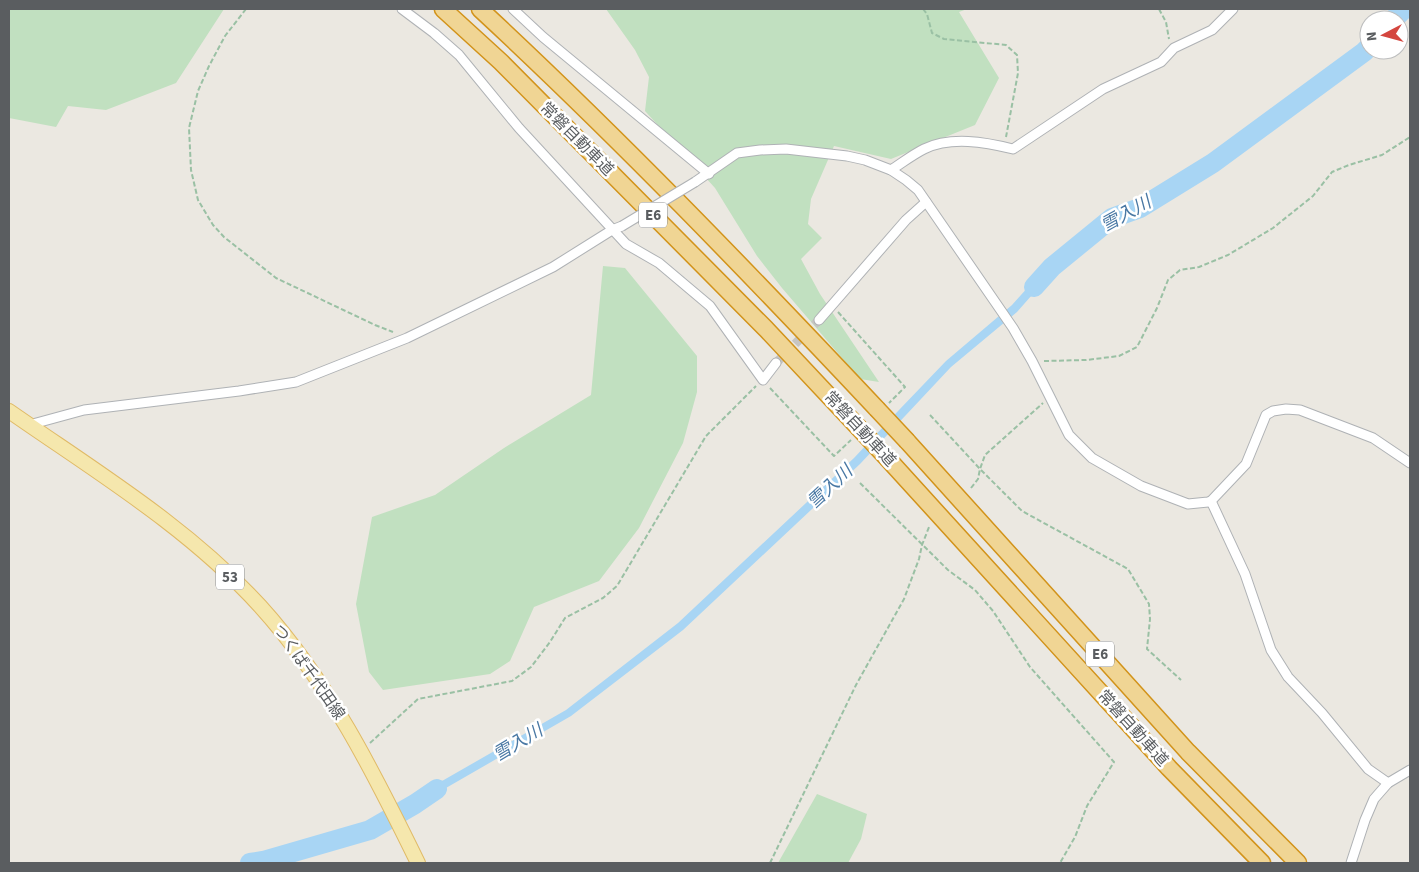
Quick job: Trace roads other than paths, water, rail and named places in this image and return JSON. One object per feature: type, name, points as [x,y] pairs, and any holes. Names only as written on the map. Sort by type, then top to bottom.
[{"type":"highway","name":"常磐自動車道","points":[[443,9],[501,62],[766,329],[888,459],[1169,768],[1262,863]]},
{"type":"highway","name":"常磐自動車道","points":[[480,9],[654,178],[787,313],[907,441],[1188,752],[1298,863]]},
{"type":"highway","points":[[1236,837],[1254,863]]},
{"type":"main road","name":"つくば千代田線","points":[[9,411],[131,495],[176,529],[216,563],[259,605],[304,659],[344,722],[388,802],[418,863]]},
{"type":"street","points":[[402,9],[434,33],[459,56],[519,128],[626,244],[659,263],[710,306],[763,380],[776,362]]},
{"type":"street","points":[[513,9],[543,37],[709,174]]},
{"type":"street","points":[[891,170],[924,149],[945,143],[962,142],[995,145],[1013,149],[1103,89],[1161,62],[1174,48],[1212,30],[1233,9]]},
{"type":"street","points":[[29,425],[84,410],[296,382],[407,338],[553,267],[612,230],[622,226],[709,174],[737,153],[786,149],[865,160],[891,170],[918,190],[1013,328],[1032,360],[1068,435],[1092,458],[1141,486],[1188,504],[1211,501],[1246,464],[1266,415],[1273,411],[1286,409],[1300,410],[1373,438],[1410,463]]},
{"type":"street","points":[[819,320],[906,220],[926,202]]},
{"type":"street","points":[[1211,501],[1245,574],[1271,650],[1288,678],[1322,713],[1368,770],[1388,783]]},
{"type":"street","points":[[1351,863],[1365,820],[1374,800],[1388,783],[1410,770]]},
{"type":"water","points":[[1049,264],[1054,270],[1017,312],[951,367],[860,464],[683,630],[571,716],[439,792],[417,807],[412,801],[435,785],[566,710],[678,623],[854,458],[946,361],[1012,305]]},
{"type":"waterway","name":"雪入川","points":[[1034,287],[1052,267],[1112,218],[1140,208],[1213,163],[1359,56]]},
{"type":"waterway","name":"雪入川","points":[[250,863],[263,861],[370,830],[437,789]]},
{"type":"tunnel","points":[[776,363],[819,320]]}]
